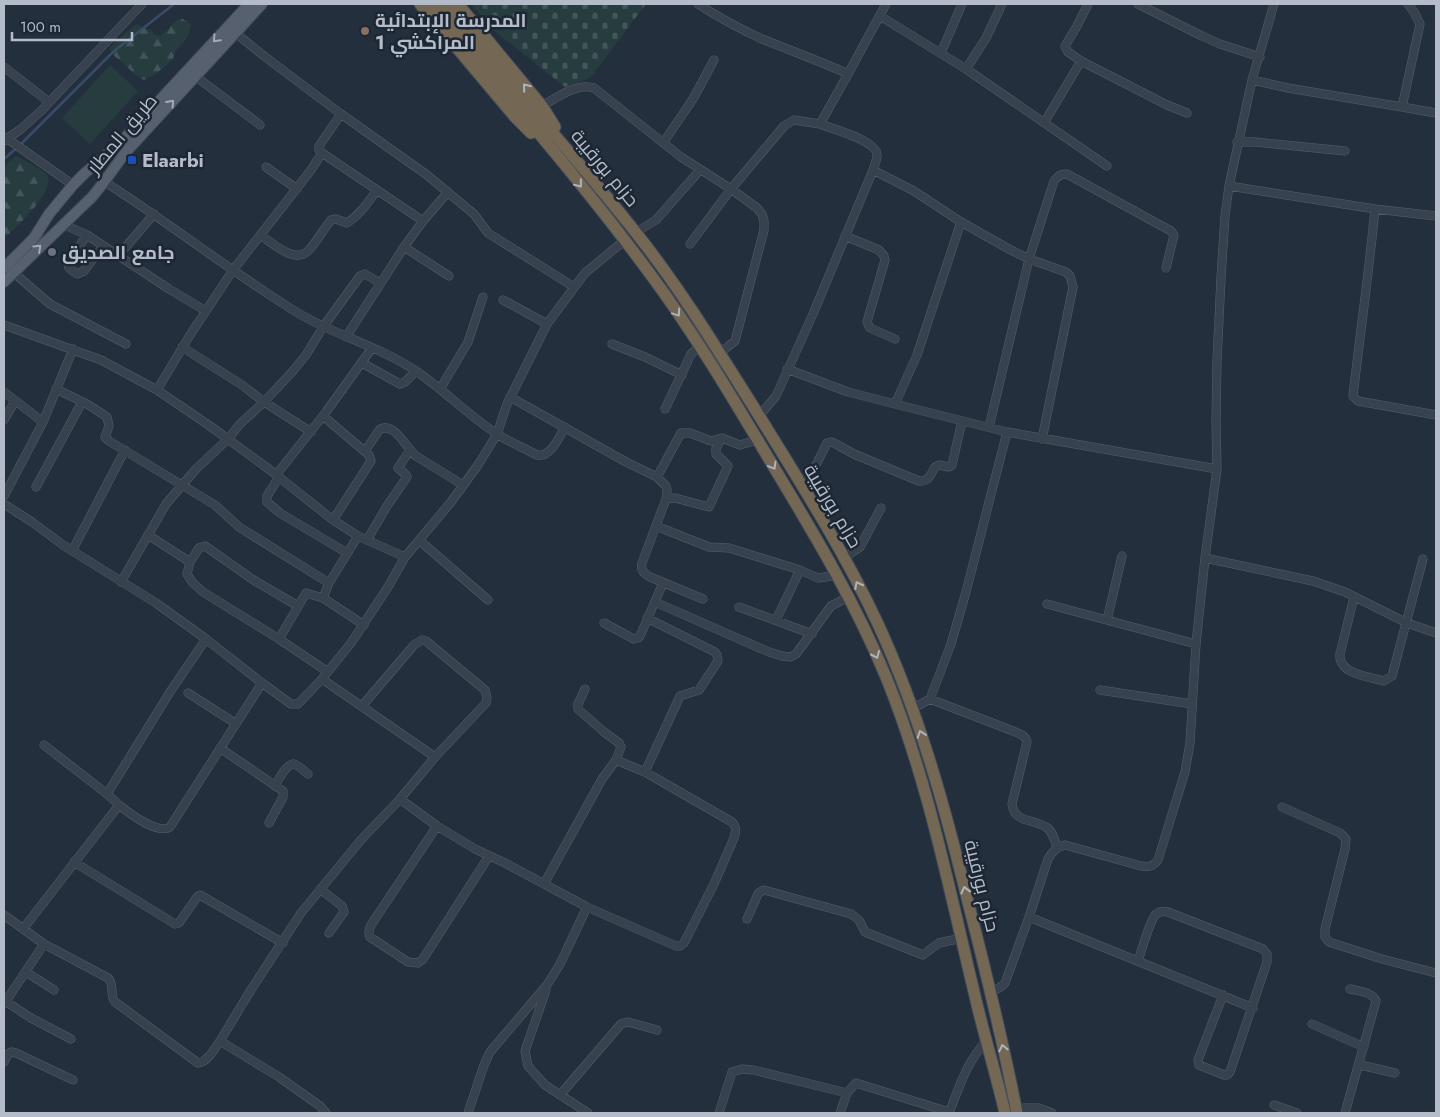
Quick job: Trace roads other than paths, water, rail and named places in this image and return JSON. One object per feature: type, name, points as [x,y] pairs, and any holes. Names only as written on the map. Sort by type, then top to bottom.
[{"type":"highway","points":[[420,4],[515,117],[562,162]]},
{"type":"highway","name":"حزام بورقيبة","points":[[432,4],[453,21],[572,156],[663,267],[720,353],[844,558],[878,624],[899,674],[935,776],[949,825],[1010,1076],[1022,1111]]},
{"type":"highway","name":"حزام بورقيبة","points":[[445,4],[453,21],[650,274],[699,347],[838,575],[865,629],[906,731],[935,827],[1005,1113]]},
{"type":"highway","points":[[458,4],[542,106],[572,156]]},
{"type":"highway","points":[[996,1113],[997,1080]]},
{"type":"main road","name":"طريق المطار","points":[[6,276],[63,226],[108,178],[125,153],[195,76],[249,4]]},
{"type":"main road","name":"طريق المطار","points":[[6,276],[49,214],[73,185],[121,142],[231,30],[262,4]]},
{"type":"main road","points":[[98,162],[106,168],[108,178]]},
{"type":"main road","points":[[49,214],[55,224],[63,226]]},
{"type":"street","points":[[130,4],[140,6]]},
{"type":"street","points":[[698,4],[728,22],[762,38],[848,74]]},
{"type":"street","points":[[820,124],[886,4]]},
{"type":"street","points":[[941,53],[962,4]]},
{"type":"street","points":[[966,70],[986,38],[1002,4]]},
{"type":"street","points":[[1088,4],[1065,46],[1068,52],[1081,61],[1186,113]]},
{"type":"street","points":[[1138,4],[1220,44],[1260,57]]},
{"type":"street","points":[[990,992],[1005,983],[1048,859],[1052,853],[1057,848],[1065,845],[1141,866],[1150,866],[1156,863],[1185,772],[1190,743],[1196,644],[1205,558],[1217,469],[1217,361],[1228,186],[1252,80],[1274,4]]},
{"type":"street","points":[[1402,107],[1420,24],[1408,4]]},
{"type":"street","points":[[73,185],[5,138],[26,125],[140,6]]},
{"type":"street","points":[[880,16],[941,53],[1107,166]]},
{"type":"street","points":[[231,30],[341,114],[399,154],[448,192],[474,214],[488,234],[574,287]]},
{"type":"street","points":[[663,143],[690,104],[714,60]]},
{"type":"street","points":[[1044,123],[1081,61]]},
{"type":"street","points":[[4,67],[49,102]]},
{"type":"street","points":[[195,76],[260,125]]},
{"type":"street","points":[[1252,80],[1288,88],[1436,113]]},
{"type":"street","points":[[542,106],[558,96],[580,87],[589,86],[600,92],[700,170],[732,189],[762,214],[764,230],[735,341],[720,353]]},
{"type":"street","points":[[341,114],[318,149],[423,221]]},
{"type":"street","points":[[690,244],[732,189],[788,123],[799,120],[820,124],[862,140],[872,145],[875,149],[877,155],[872,170],[813,314],[776,396],[759,416]]},
{"type":"street","points":[[1238,142],[1255,142],[1346,152]]},
{"type":"street","points":[[157,390],[233,270],[322,153]]},
{"type":"street","points":[[266,167],[297,188]]},
{"type":"street","points":[[636,232],[656,220],[700,170]]},
{"type":"street","points":[[872,170],[914,191],[961,222],[1010,249],[1029,259],[1066,272],[1070,276],[1073,286],[1042,439]]},
{"type":"street","points":[[989,427],[1029,259],[1054,181],[1058,176],[1067,174],[1171,231],[1174,236],[1166,268]]},
{"type":"street","points":[[108,178],[154,214],[294,311],[323,327],[372,348],[416,371],[497,434],[542,456],[548,452],[565,427]]},
{"type":"street","points":[[1228,186],[1375,209],[1436,216]]},
{"type":"street","points":[[260,235],[287,253],[298,256],[302,255],[310,249],[331,220],[351,221],[377,190]]},
{"type":"street","points":[[346,337],[404,247],[448,192]]},
{"type":"street","points":[[1375,209],[1354,396],[1358,401],[1436,415]]},
{"type":"street","points":[[118,256],[154,214]]},
{"type":"street","points":[[895,404],[917,355],[961,222]]},
{"type":"street","points":[[63,226],[87,235],[206,311]]},
{"type":"street","points":[[87,235],[68,262],[69,268],[77,274],[84,271],[103,246]]},
{"type":"street","points":[[845,236],[879,250],[884,256],[885,260],[867,322],[870,328],[895,339]]},
{"type":"street","points":[[4,504],[72,551],[156,602],[291,704],[301,703],[352,643],[405,557],[478,465],[497,434],[510,397],[547,324],[574,287],[594,265],[625,240]]},
{"type":"street","points":[[404,247],[449,276]]},
{"type":"street","points":[[121,582],[160,513],[182,486],[240,424],[292,372],[306,355],[323,327],[360,276],[365,274],[380,283]]},
{"type":"street","points":[[6,276],[50,304],[126,344]]},
{"type":"street","points":[[440,389],[468,342],[483,297]]},
{"type":"street","points":[[503,300],[547,324]]},
{"type":"street","points":[[4,325],[101,360],[157,390],[228,439],[333,520],[358,536],[405,557]]},
{"type":"street","points":[[612,344],[682,375]]},
{"type":"street","points":[[665,409],[691,354],[699,347]]},
{"type":"street","points":[[182,348],[242,385],[264,402],[311,432]]},
{"type":"street","points":[[348,553],[280,513],[267,502],[267,496],[278,476],[372,348]]},
{"type":"street","points":[[4,496],[42,422],[73,349]]},
{"type":"street","points":[[362,363],[400,384],[405,382],[416,371]]},
{"type":"street","points":[[787,369],[848,392],[1007,432],[1217,469]]},
{"type":"street","points":[[56,389],[107,417],[109,426],[105,437],[109,441],[220,508],[239,527],[329,582]]},
{"type":"street","points":[[4,392],[42,422]]},
{"type":"street","points":[[510,397],[626,462],[657,477],[666,486],[666,499],[642,564],[642,570],[646,575],[703,599]]},
{"type":"street","points":[[4,420],[15,401]]},
{"type":"street","points":[[36,487],[82,402]]},
{"type":"street","points":[[323,416],[365,451],[372,461],[333,520]]},
{"type":"street","points":[[799,482],[812,473],[827,443],[832,442],[854,454],[919,481],[929,479],[937,466],[949,467],[952,465],[962,421]]},
{"type":"street","points":[[365,451],[380,429],[388,428],[403,439],[416,456],[463,485]]},
{"type":"street","points":[[912,709],[930,699],[951,644],[1007,432]]},
{"type":"street","points":[[657,477],[682,433],[690,433],[711,441],[722,438],[740,445],[757,440]]},
{"type":"street","points":[[666,499],[675,498],[709,507],[728,466],[716,454],[716,448],[722,438]]},
{"type":"street","points":[[72,551],[125,450]]},
{"type":"street","points":[[367,540],[407,477],[398,468],[410,450]]},
{"type":"street","points":[[844,558],[860,547],[881,508]]},
{"type":"street","points":[[656,526],[708,547],[728,548],[800,570],[818,578],[838,575]]},
{"type":"street","points":[[148,535],[190,562]]},
{"type":"street","points":[[323,598],[329,582],[358,536]]},
{"type":"street","points":[[419,540],[488,600]]},
{"type":"street","points":[[298,606],[255,581],[205,546],[199,548],[187,570],[187,574],[197,588],[328,672]]},
{"type":"street","points":[[1107,620],[1122,556]]},
{"type":"street","points":[[1205,558],[1313,581],[1344,592],[1407,623],[1436,633]]},
{"type":"street","points":[[1354,597],[1339,658],[1343,667],[1384,681],[1392,676],[1423,559]]},
{"type":"street","points":[[776,620],[800,570]]},
{"type":"street","points":[[604,623],[636,639],[640,636],[663,583]]},
{"type":"street","points":[[279,639],[306,593],[323,598],[364,625]]},
{"type":"street","points":[[655,602],[740,640],[782,656],[790,657],[796,654],[812,634],[830,606],[848,597]]},
{"type":"street","points":[[1047,604],[1196,644]]},
{"type":"street","points":[[739,607],[812,634]]},
{"type":"street","points":[[644,772],[680,696],[699,690],[718,661],[715,652],[648,618]]},
{"type":"street","points":[[107,794],[165,700],[206,639]]},
{"type":"street","points":[[4,915],[44,944],[108,978],[113,986],[112,998],[114,1002],[198,1063],[206,1060],[301,913],[355,847],[486,703],[487,698],[485,690],[422,640],[414,644],[362,706]]},
{"type":"street","points":[[322,679],[435,757]]},
{"type":"street","points":[[44,745],[135,817],[160,830],[167,829],[174,823],[235,723],[262,683]]},
{"type":"street","points":[[544,884],[602,779],[616,760],[621,747],[619,743],[578,709],[578,704],[585,689]]},
{"type":"street","points":[[1100,690],[1192,704]]},
{"type":"street","points":[[188,693],[235,723]]},
{"type":"street","points":[[930,699],[1023,735],[1026,738],[1027,742],[1012,810],[1019,817],[1046,826],[1054,838],[1057,848]]},
{"type":"street","points":[[220,748],[284,794],[269,823]]},
{"type":"street","points":[[400,799],[469,846],[587,907],[672,945],[680,946],[684,943],[714,884],[734,838],[736,826],[644,772],[616,760]]},
{"type":"street","points":[[275,786],[291,764],[294,764],[308,774]]},
{"type":"street","points":[[23,929],[119,805]]},
{"type":"street","points":[[1282,807],[1340,833],[1346,839],[1325,929],[1327,940],[1382,959],[1436,973]]},
{"type":"street","points":[[438,826],[368,934],[408,962],[418,963],[423,959],[489,856]]},
{"type":"street","points":[[74,862],[175,924],[179,923],[200,895],[283,943]]},
{"type":"street","points":[[320,889],[342,906],[344,910],[329,933]]},
{"type":"street","points":[[747,919],[758,894],[764,890],[851,914],[859,920],[865,932],[923,955],[939,943],[962,938]]},
{"type":"street","points":[[468,1113],[490,1052],[547,985],[560,964],[587,907]]},
{"type":"street","points":[[1138,961],[1154,918],[1160,912],[1168,912],[1262,949],[1267,954],[1267,962],[1253,1008],[1228,1075],[1199,1065],[1198,1060],[1223,995]]},
{"type":"street","points":[[1029,917],[1253,1008]]},
{"type":"street","points":[[44,944],[5,1002],[71,1039]]},
{"type":"street","points":[[26,972],[54,990]]},
{"type":"street","points":[[547,985],[525,1051],[525,1058],[528,1066],[545,1085],[588,1113]]},
{"type":"street","points":[[1346,1113],[1376,1001],[1376,998],[1371,995],[1350,989]]},
{"type":"street","points":[[560,1094],[621,1024],[628,1022],[657,1030]]},
{"type":"street","points":[[1312,1024],[1364,1047]]},
{"type":"street","points":[[220,1041],[279,1077],[320,1106],[326,1113]]},
{"type":"street","points":[[840,1113],[847,1093],[856,1083],[949,1112],[969,1063],[978,1048],[987,1041]]},
{"type":"street","points":[[4,1062],[8,1054],[11,1052],[16,1053],[72,1080]]},
{"type":"street","points":[[1360,1064],[1395,1073]]},
{"type":"street","points":[[718,1113],[732,1072],[742,1069],[847,1093]]},
{"type":"street","points":[[1274,1105],[1297,1113]]},
{"type":"street","points":[[1022,1111],[1039,1108],[1052,1113]]},
{"type":"waterway","points":[[4,159],[113,52],[174,4]]},
{"type":"place","name":"المدرسة الإبتدائية المراكشي 1","points":[[365,31]]},
{"type":"place","name":"Elaarbi","points":[[132,160]]},
{"type":"place","name":"جامع الصديق","points":[[52,252]]}]
